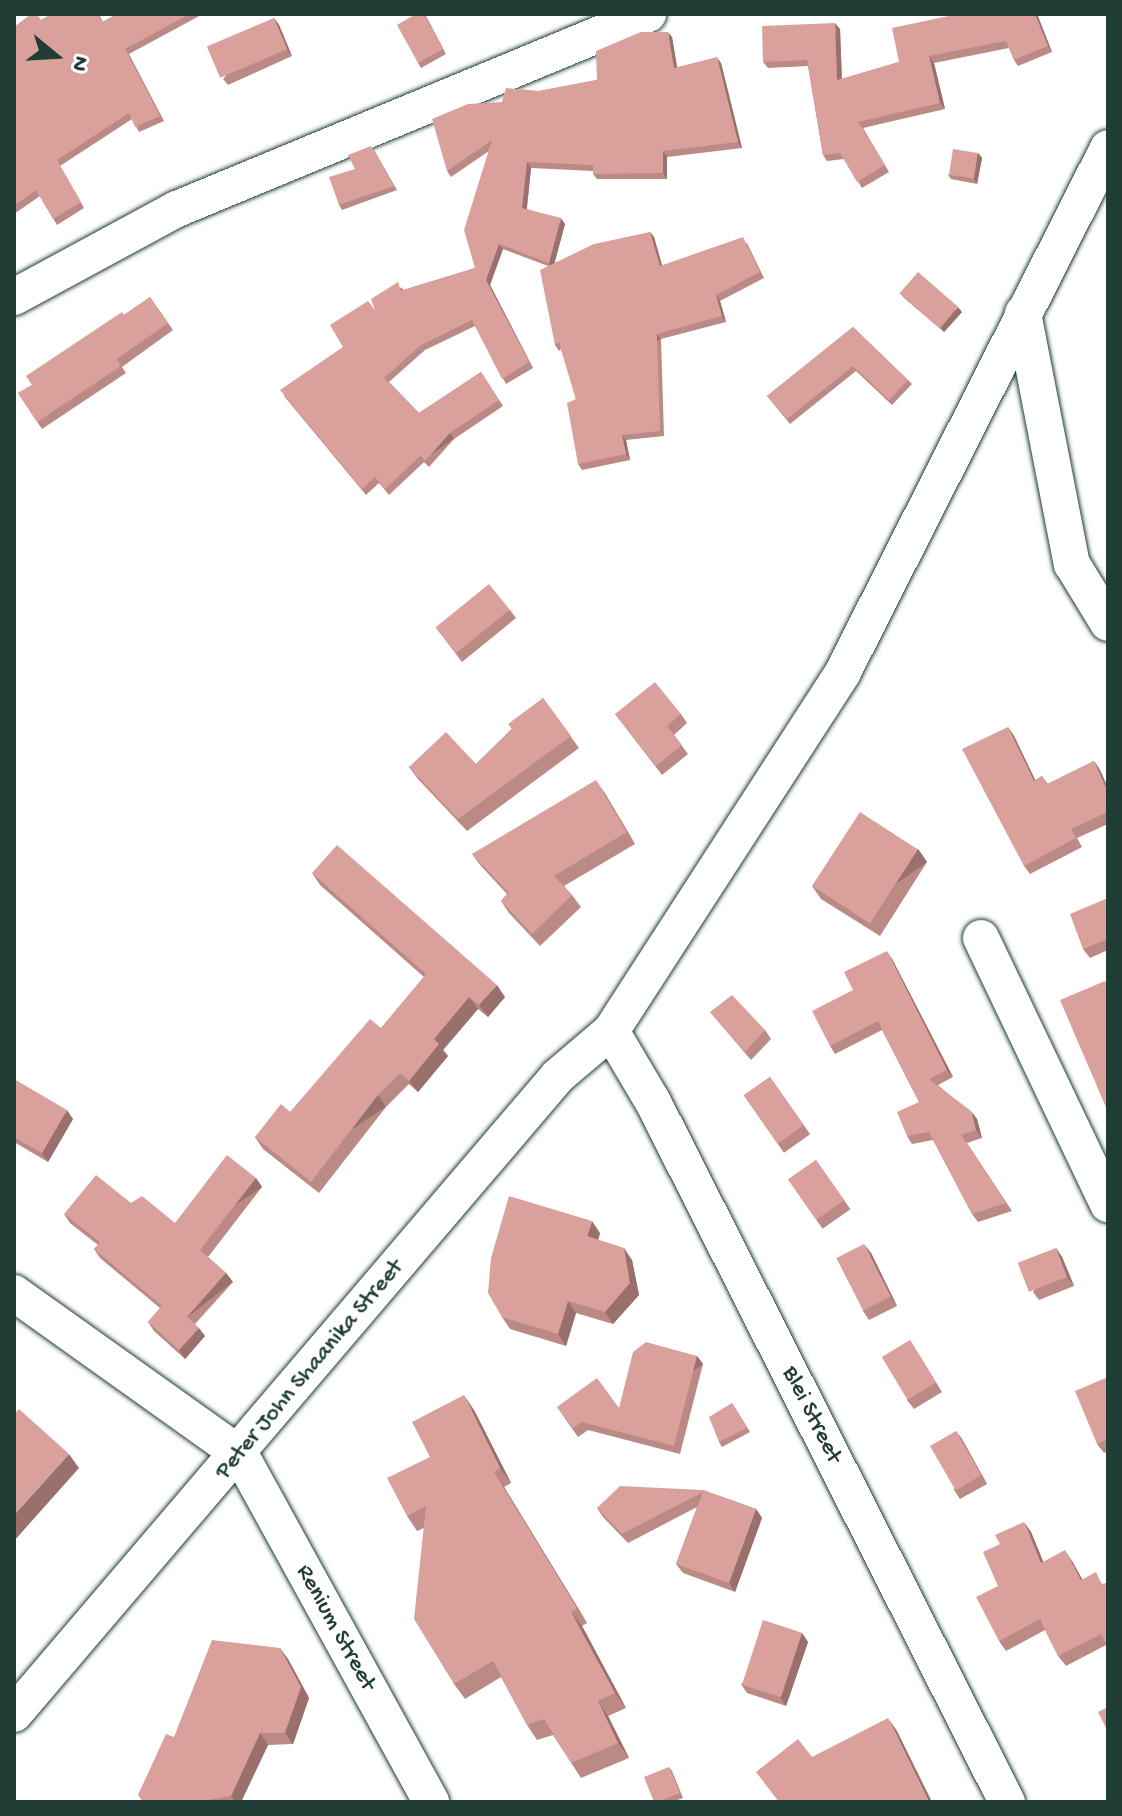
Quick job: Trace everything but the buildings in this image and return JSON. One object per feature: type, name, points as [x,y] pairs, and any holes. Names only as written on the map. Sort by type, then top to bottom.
[{"type":"street","points":[[14,297],[177,209],[648,14]]},
{"type":"street","name":"Peter John Shaanika Street","points":[[14,1714],[240,1454],[558,1076],[611,1031],[843,672],[1108,148]]},
{"type":"street","points":[[1023,313],[1072,564],[1108,623]]},
{"type":"street","points":[[981,938],[1108,1204]]},
{"type":"street","name":"Blei Street","points":[[611,1031],[653,1102],[1007,1802]]},
{"type":"street","points":[[14,1293],[240,1454]]},
{"type":"street","name":"Renium Street","points":[[240,1454],[431,1802]]}]
